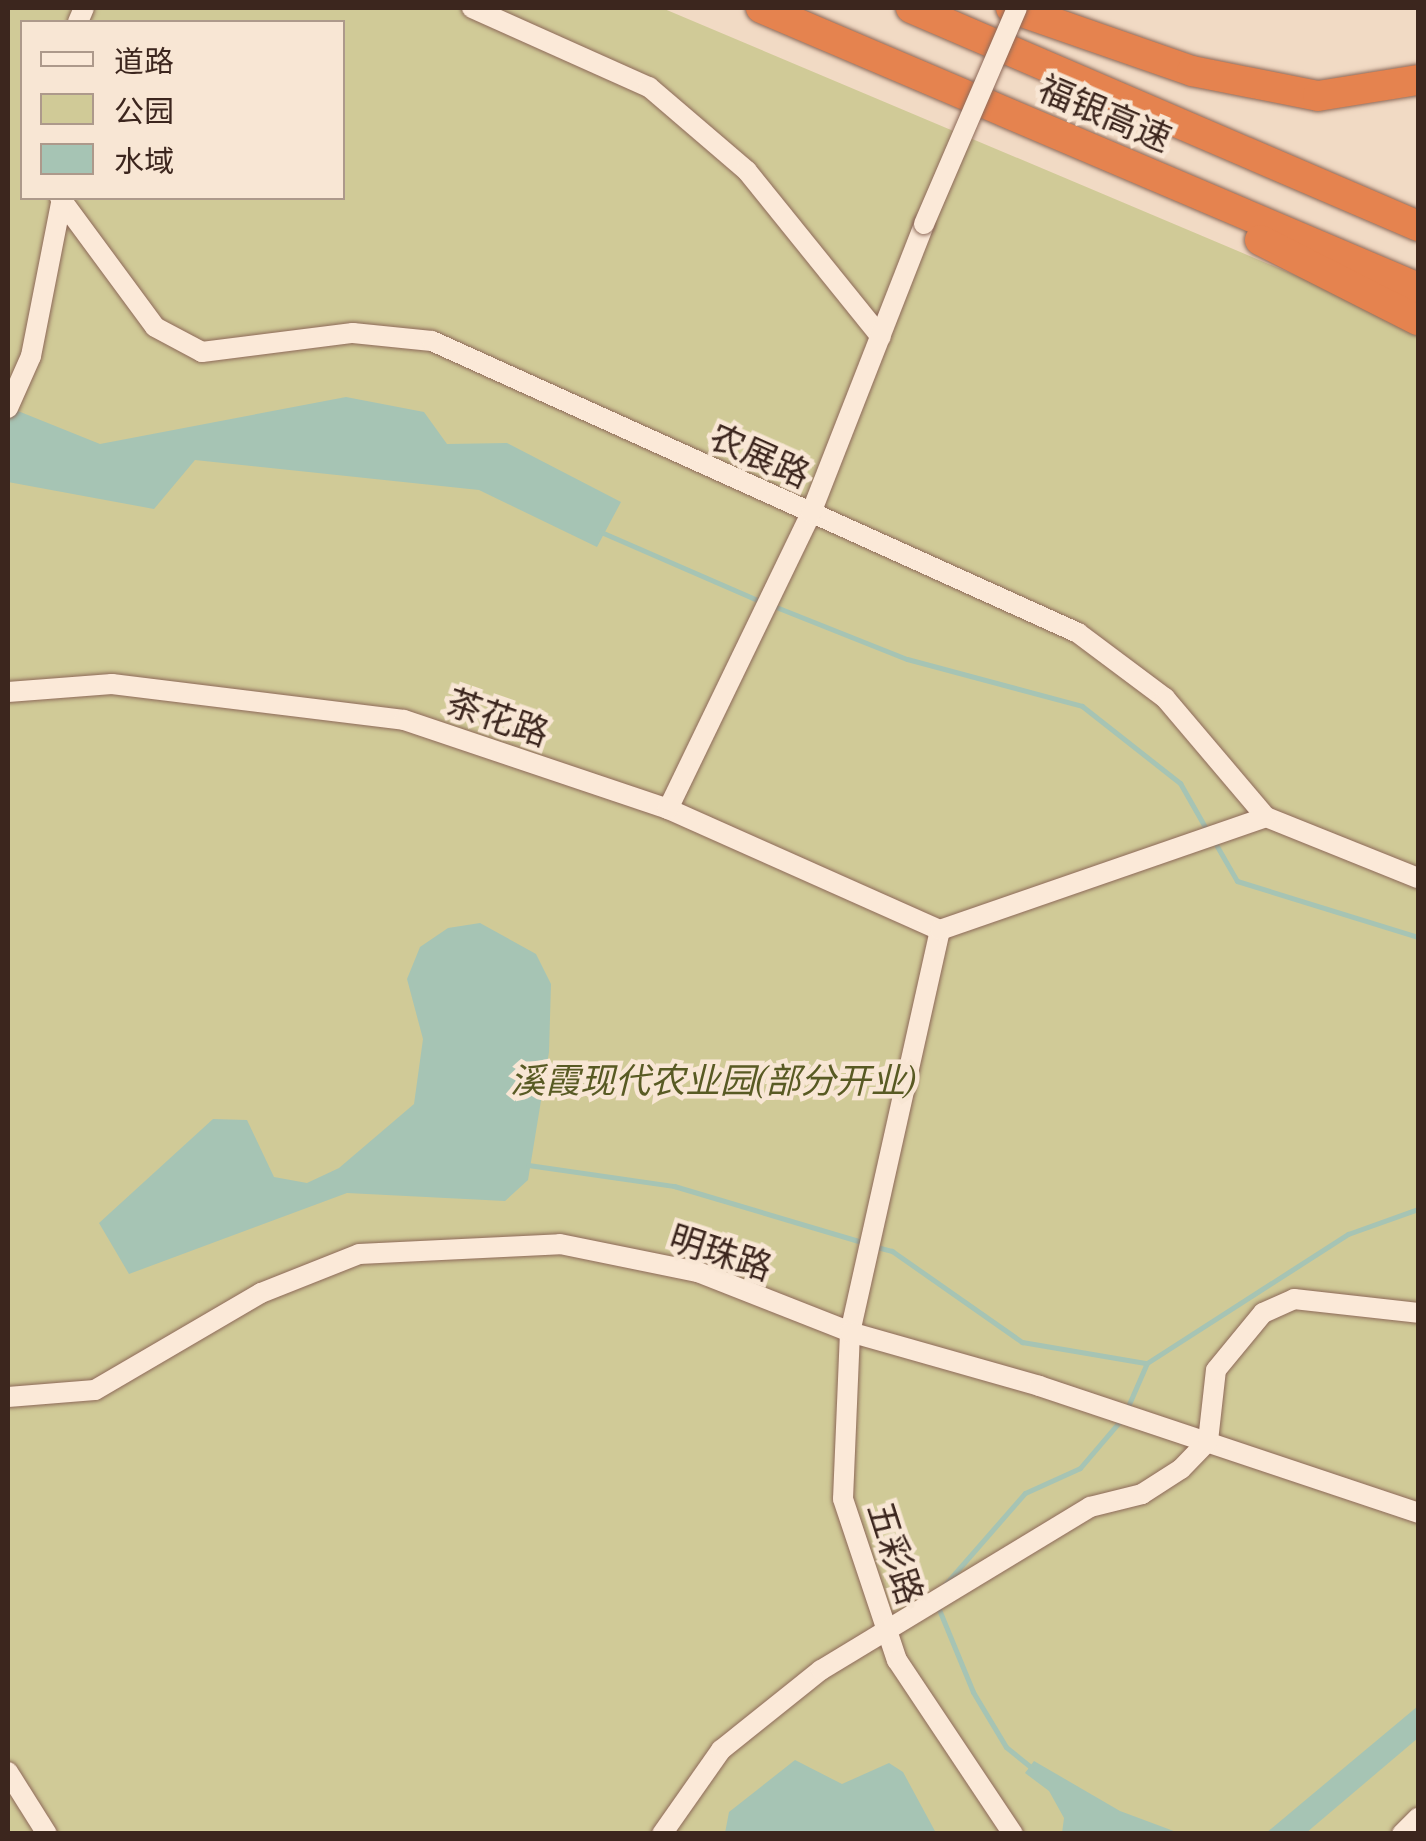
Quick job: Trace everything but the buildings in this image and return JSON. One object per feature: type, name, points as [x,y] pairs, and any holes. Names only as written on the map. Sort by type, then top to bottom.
[{"type":"highway","name":"福银高速","points":[[762,8],[1418,288]]},
{"type":"highway","name":"福银高速","points":[[911,8],[1418,226]]},
{"type":"highway","points":[[1014,8],[1192,71],[1318,96],[1418,80]]},
{"type":"highway","points":[[1021,118],[1418,320]]},
{"type":"street","points":[[472,8],[649,87],[747,172],[881,337]]},
{"type":"street","points":[[668,810],[811,514],[924,224],[1014,8]]},
{"type":"street","points":[[8,408],[31,356],[60,200]]},
{"type":"street","name":"农展路","points":[[60,200],[155,326],[202,352],[353,333],[432,342],[1078,633],[1165,698],[1266,816],[1418,878]]},
{"type":"street","name":"茶花路","points":[[8,692],[112,684],[404,720],[668,810],[940,930]]},
{"type":"street","points":[[940,930],[1266,816]]},
{"type":"street","name":"五彩路","points":[[940,930],[850,1332],[842,1500],[907,1676],[1013,1834]]},
{"type":"street","name":"明珠路","points":[[8,1397],[95,1390],[261,1293],[358,1254],[560,1244],[698,1272],[850,1332],[1112,1410],[1418,1513]]},
{"type":"street","points":[[662,1834],[721,1750],[821,1670],[1090,1507],[1142,1494],[1181,1469],[1208,1441],[1216,1370],[1263,1313],[1294,1299],[1418,1313]]},
{"type":"street","points":[[8,1772],[47,1834]]},
{"type":"street","points":[[1402,1834],[1418,1818]]},
{"type":"green space","name":"溪霞现代农业园(部分开业)","points":[[8,8],[662,8],[1418,327],[1418,1833],[8,1834]]},
{"type":"water","points":[[346,397],[424,412],[447,444],[507,443],[621,502],[597,547],[479,490],[195,460],[154,509],[8,482],[8,407],[100,444]]},
{"type":"water","points":[[480,923],[536,954],[551,984],[549,1052],[528,1180],[505,1201],[347,1193],[129,1274],[99,1223],[213,1119],[247,1120],[274,1177],[307,1183],[339,1168],[414,1104],[423,1039],[407,979],[420,947],[448,928]]},
{"type":"water","points":[[1418,1706],[1418,1738],[1306,1833],[1266,1833]]},
{"type":"water","points":[[795,1760],[842,1784],[889,1763],[903,1772],[936,1833],[725,1833],[729,1812]]},
{"type":"water","points":[[1034,1761],[1120,1811],[1179,1833],[1062,1833],[1064,1818],[1049,1791],[1025,1773]]},
{"type":"waterway","points":[[601,532],[760,601]]},
{"type":"waterway","points":[[771,605],[907,659],[1082,706],[1180,783],[1208,832]]},
{"type":"waterway","points":[[1214,841],[1237,881],[1418,937]]},
{"type":"waterway","points":[[528,1165],[674,1186],[862,1242]]},
{"type":"waterway","points":[[1126,1411],[1147,1363],[1348,1234],[1418,1209]]},
{"type":"waterway","points":[[873,1246],[892,1251],[1022,1342],[1145,1363]]},
{"type":"waterway","points":[[942,1588],[1025,1493],[1080,1468],[1120,1421]]},
{"type":"waterway","points":[[938,1607],[973,1692],[1006,1747],[1032,1768]]}]
